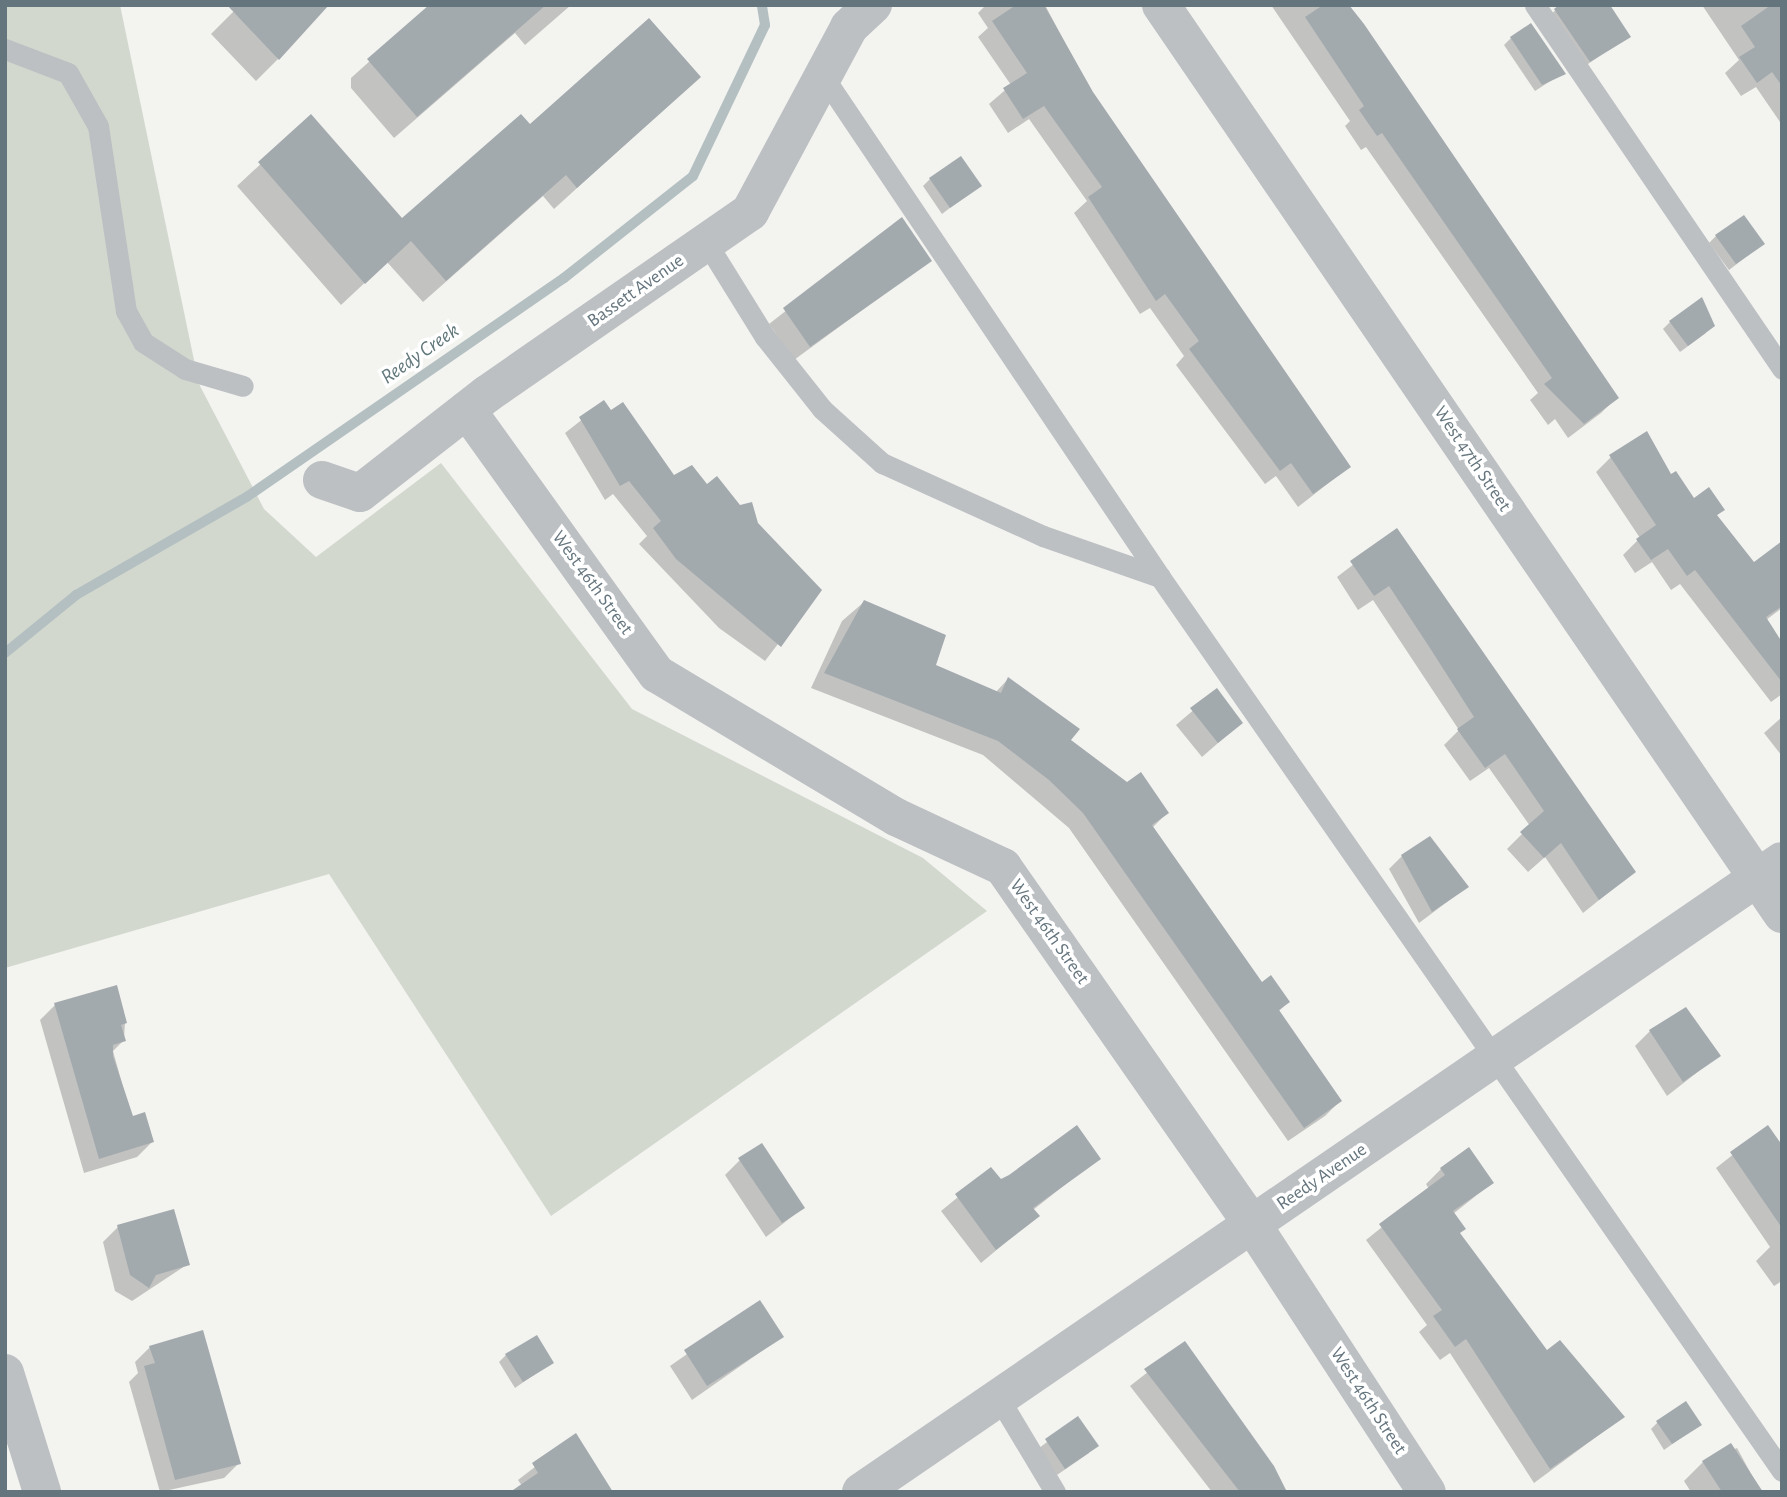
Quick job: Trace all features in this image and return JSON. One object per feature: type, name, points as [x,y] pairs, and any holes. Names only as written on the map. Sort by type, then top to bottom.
[{"type":"street","name":"Bassett Avenue","points":[[323,480],[360,493],[467,410],[750,212],[849,27],[873,5]]},
{"type":"street","name":"West 47th Street","points":[[1161,5],[1770,869],[1782,914]]},
{"type":"street","name":"West 46th Street","points":[[467,410],[657,674],[896,817],[1003,867],[1252,1224],[1427,1492]]},
{"type":"street","name":"Reedy Avenue","points":[[862,1492],[1000,1400],[1252,1224],[1497,1061],[1770,869]]},
{"type":"street","points":[[5,1373],[42,1492]]},
{"type":"lane","points":[[1535,5],[1782,369]]},
{"type":"lane","points":[[5,49],[68,73],[98,126],[126,310],[143,342],[184,369],[243,386]]},
{"type":"lane","points":[[823,76],[1160,577],[1782,1472]]},
{"type":"lane","points":[[706,242],[765,337],[822,410],[882,463],[1042,536],[1160,577]]},
{"type":"lane","points":[[1000,1400],[1055,1492]]},
{"type":"shaded area","points":[[5,5],[120,5],[199,384],[264,509],[316,557],[441,463],[632,709],[923,858],[987,911],[551,1216],[329,874],[5,968]]},
{"type":"building","points":[[227,5],[329,5],[279,60]]},
{"type":"building","points":[[429,5],[546,5],[417,117],[367,59]]},
{"type":"building","points":[[1016,5],[1044,5],[1093,92],[1351,467],[1313,494],[1291,463],[1280,471],[1189,349],[1199,341],[1165,294],[1156,301],[1088,197],[1102,187],[1044,106],[1023,119],[1003,88],[1027,73],[992,21]]},
{"type":"building","points":[[1323,5],[1349,5],[1364,24],[1619,398],[1584,424],[1544,384],[1552,378],[1382,133],[1377,136],[1359,110],[1364,106],[1305,17]]},
{"type":"building","points":[[1559,5],[1610,5],[1631,37],[1590,62],[1554,9]]},
{"type":"building","points":[[1771,5],[1782,5],[1782,86],[1772,72],[1757,83],[1739,57],[1755,47],[1741,26]]},
{"type":"building","points":[[649,18],[701,77],[577,188],[566,175],[446,281],[411,241],[365,284],[258,162],[311,114],[402,218],[521,114],[530,124]]},
{"type":"building","points":[[1531,23],[1566,74],[1542,85],[1510,37]]},
{"type":"building","points":[[961,156],[982,186],[950,208],[929,178]]},
{"type":"building","points":[[1744,215],[1765,244],[1736,264],[1715,235]]},
{"type":"building","points":[[902,217],[932,261],[810,347],[783,308]]},
{"type":"building","points":[[1702,297],[1715,326],[1688,346],[1669,321]]},
{"type":"building","points":[[604,400],[611,410],[623,402],[674,475],[692,465],[707,484],[717,476],[740,505],[752,502],[758,523],[822,590],[781,647],[676,559],[653,528],[661,521],[629,481],[620,486],[579,417]]},
{"type":"building","points":[[1647,431],[1671,474],[1676,471],[1694,498],[1709,487],[1725,510],[1717,515],[1754,562],[1782,541],[1782,606],[1766,617],[1782,642],[1782,682],[1695,570],[1687,576],[1668,549],[1651,560],[1636,539],[1656,525],[1609,455]]},
{"type":"building","points":[[1397,528],[1636,872],[1599,900],[1561,843],[1544,858],[1520,832],[1544,811],[1505,754],[1485,768],[1457,729],[1474,717],[1428,645],[1389,586],[1374,596],[1350,561]]},
{"type":"building","points":[[864,600],[946,635],[936,665],[1001,693],[1008,677],[1080,729],[1071,740],[1127,782],[1141,772],[1169,813],[1152,825],[1262,982],[1271,975],[1290,1002],[1279,1010],[1342,1101],[1304,1128],[1083,813],[1049,780],[998,741],[824,673]]},
{"type":"building","points":[[1217,688],[1243,723],[1218,743],[1190,708]]},
{"type":"building","points":[[1430,836],[1469,887],[1432,912],[1401,855]]},
{"type":"building","points":[[117,985],[127,1023],[121,1025],[126,1041],[113,1045],[113,1056],[133,1116],[145,1112],[154,1142],[99,1159],[54,1003]]},
{"type":"building","points":[[1686,1007],[1721,1056],[1683,1082],[1649,1030]]},
{"type":"building","points":[[1077,1125],[1101,1159],[1033,1208],[1040,1216],[996,1250],[955,1194],[991,1167],[1001,1179],[1009,1175]]},
{"type":"building","points":[[1768,1125],[1782,1145],[1782,1228],[1730,1152]]},
{"type":"building","points":[[762,1143],[805,1208],[782,1223],[738,1158]]},
{"type":"building","points":[[1469,1147],[1494,1183],[1453,1211],[1466,1229],[1460,1233],[1547,1350],[1560,1340],[1625,1417],[1550,1469],[1466,1339],[1455,1347],[1433,1316],[1442,1310],[1379,1224],[1445,1175],[1440,1168]]},
{"type":"building","points":[[174,1209],[190,1265],[156,1275],[149,1288],[130,1275],[117,1225]]},
{"type":"building","points":[[760,1300],[784,1337],[707,1386],[684,1350]]},
{"type":"building","points":[[203,1330],[241,1464],[175,1480],[144,1366],[155,1363],[149,1346]]},
{"type":"building","points":[[537,1335],[554,1363],[523,1382],[505,1354]]},
{"type":"building","points":[[1185,1341],[1274,1466],[1287,1492],[1240,1492],[1144,1369]]},
{"type":"building","points":[[1686,1401],[1702,1425],[1672,1444],[1656,1421]]},
{"type":"building","points":[[1078,1416],[1099,1446],[1065,1469],[1045,1439]]},
{"type":"building","points":[[576,1433],[613,1492],[510,1492],[538,1473],[532,1463]]},
{"type":"building","points":[[1731,1443],[1763,1492],[1722,1492],[1702,1461]]},
{"type":"waterway","name":"Reedy Creek","points":[[5,653],[76,595],[248,496],[564,278],[693,176],[765,25],[762,5]]}]
